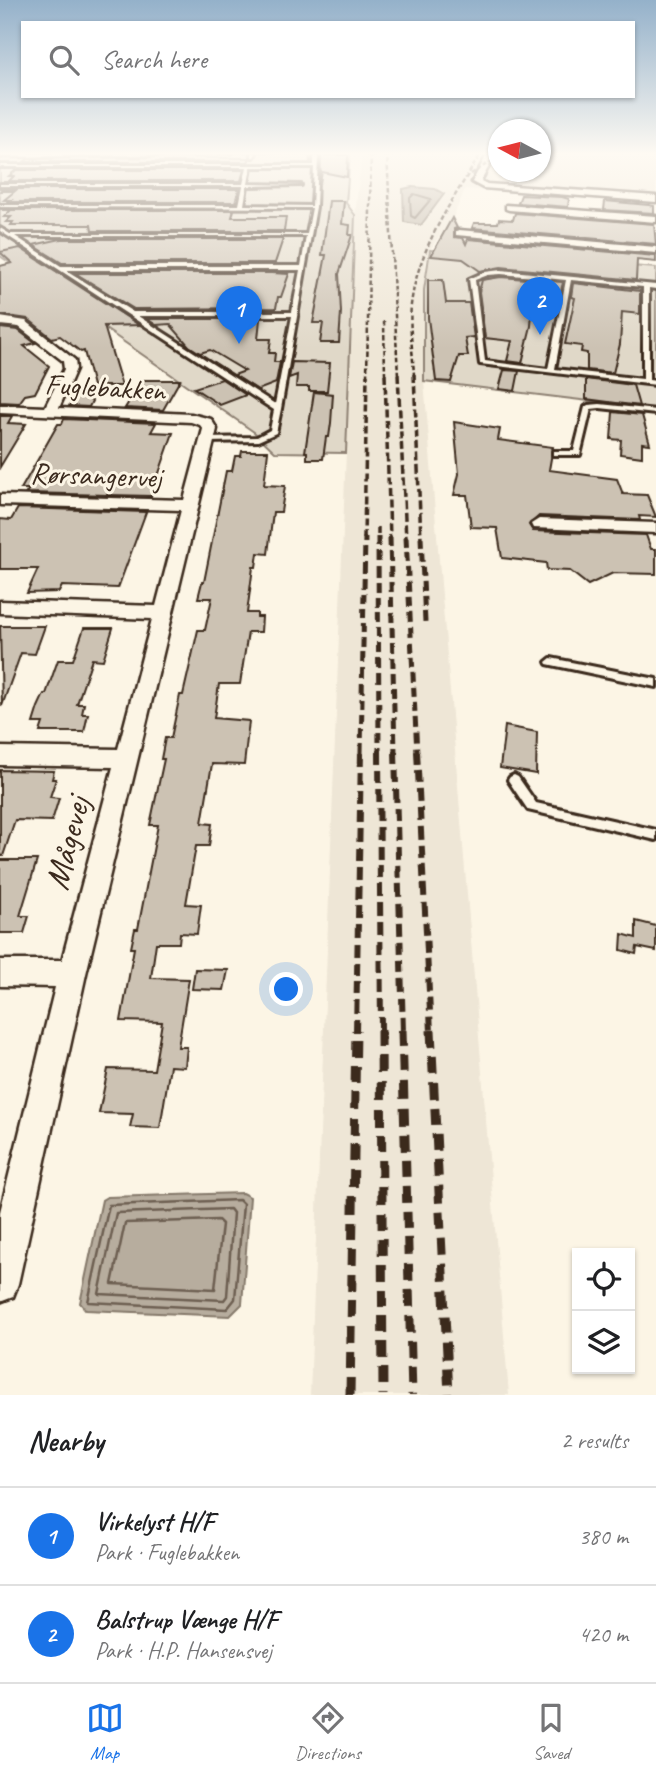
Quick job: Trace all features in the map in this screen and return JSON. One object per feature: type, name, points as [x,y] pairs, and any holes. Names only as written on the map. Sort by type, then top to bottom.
[{"type":"street","points":[[459,233],[656,250]]},
{"type":"street","points":[[0,321],[22,324],[69,360],[70,369],[51,410]]},
{"type":"street","name":"Fuglebakken","points":[[0,409],[191,418],[206,422]]},
{"type":"street","name":"Mågevej","points":[[0,1284],[125,758],[210,429],[206,422]]},
{"type":"street","name":"Rørsangervej","points":[[0,500],[190,505]]},
{"type":"street","points":[[539,524],[656,527]]},
{"type":"street","points":[[0,607],[163,613]]},
{"type":"street","points":[[0,756],[125,758]]},
{"type":"street","points":[[0,973],[72,974]]},
{"type":"lane","points":[[207,440],[258,439],[273,431],[312,218]]},
{"type":"lane","points":[[0,229],[278,409]]},
{"type":"lane","points":[[8,234],[310,235]]},
{"type":"lane","points":[[59,268],[303,268]]},
{"type":"lane","points":[[656,287],[486,273],[472,279],[482,363],[656,383]]},
{"type":"lane","points":[[551,371],[569,278]]},
{"type":"lane","points":[[646,286],[646,382]]},
{"type":"lane","points":[[130,314],[295,314]]},
{"type":"lane","points":[[556,453],[577,453],[588,407],[656,412]]},
{"type":"lane","points":[[551,662],[656,682]]},
{"type":"lane","points":[[514,780],[532,807],[656,835]]},
{"type":"shaded area","points":[[0,218],[355,218],[346,453],[275,452],[254,432],[0,256]]},
{"type":"shaded area","points":[[355,218],[452,218],[430,250],[426,261],[424,381],[509,1395],[310,1395]]},
{"type":"shaded area","points":[[430,250],[656,268],[656,409],[424,381],[424,290]]},
{"type":"water","points":[[404,218],[426,218],[421,225],[404,222]]},
{"type":"water","points":[[242,1193],[250,1197],[242,1304],[230,1316],[86,1310],[80,1303],[102,1200],[107,1197]]},
{"type":"building","points":[[10,218],[286,218],[284,231],[92,231],[91,225],[11,225],[13,222],[6,222]]},
{"type":"building","points":[[327,218],[343,218],[342,224],[350,225],[349,235],[352,235],[339,274],[339,343],[320,343],[323,323],[313,323],[326,255],[322,255]]},
{"type":"building","points":[[452,218],[457,228],[454,229],[454,237],[463,238],[466,244],[468,239],[656,256],[656,262],[637,260],[636,280],[501,267],[480,271],[463,259],[431,256]]},
{"type":"building","points":[[579,218],[654,224],[656,244],[472,228],[474,223]]},
{"type":"building","points":[[61,239],[283,239],[275,263],[62,263],[33,245]]},
{"type":"building","points":[[20,248],[139,325],[104,326],[122,386],[93,386],[84,351],[81,352],[60,336],[52,338],[28,319],[0,315],[0,266],[12,263],[0,252]]},
{"type":"building","points":[[75,273],[289,274],[276,308],[134,309]]},
{"type":"building","points":[[501,277],[563,282],[560,296],[541,294],[540,298],[533,297],[531,326],[522,363],[507,361],[512,341],[485,338],[479,292],[482,280]]},
{"type":"building","points":[[428,280],[443,280],[446,303],[469,303],[474,337],[465,338],[468,356],[459,356],[451,382],[436,381],[428,318]]},
{"type":"building","points":[[573,283],[640,291],[640,314],[622,312],[620,344],[613,373],[587,370],[587,353],[581,352],[582,346],[565,344],[575,298],[571,297]]},
{"type":"building","points":[[147,319],[260,319],[258,339],[271,339],[269,353],[275,353],[274,362],[280,362],[276,383],[258,390],[234,375],[245,371],[210,350],[200,353],[189,346],[170,324],[156,325]]},
{"type":"building","points":[[0,328],[18,330],[35,343],[24,346],[49,366],[35,393],[25,395],[19,403],[0,402]]},
{"type":"building","points":[[292,362],[330,363],[327,391],[309,391],[309,387],[296,387],[297,375],[289,378]]},
{"type":"building","points":[[504,370],[519,371],[515,391],[499,389]]},
{"type":"building","points":[[222,379],[246,395],[220,405],[194,388]]},
{"type":"building","points":[[586,379],[633,385],[639,406],[586,399]]},
{"type":"building","points":[[143,380],[180,380],[163,410],[125,408]]},
{"type":"building","points":[[77,389],[92,401],[89,407],[69,406]]},
{"type":"building","points":[[314,392],[333,394],[329,437],[326,437],[323,459],[307,459],[305,452]]},
{"type":"building","points":[[613,412],[642,415],[650,444],[642,443],[642,457],[620,454],[621,440],[611,439]]},
{"type":"building","points":[[0,416],[12,416],[8,423],[26,424],[0,467]]},
{"type":"building","points":[[64,419],[156,423],[151,432],[173,433],[151,496],[26,493],[29,489],[21,489],[58,424],[62,424]]},
{"type":"building","points":[[454,422],[500,429],[498,440],[553,447],[549,470],[617,479],[623,494],[647,495],[656,517],[639,516],[640,520],[539,516],[529,525],[533,531],[646,535],[651,549],[656,549],[656,574],[613,573],[588,585],[570,571],[547,570],[546,563],[502,558],[497,528],[471,527],[467,495],[454,495],[459,474]]},
{"type":"building","points":[[242,451],[268,451],[264,485],[285,486],[281,512],[273,512],[268,554],[258,553],[256,567],[253,567],[247,613],[257,613],[257,617],[262,617],[261,632],[248,632],[240,684],[219,684],[214,718],[249,721],[244,765],[212,764],[202,823],[212,824],[209,846],[196,846],[186,904],[201,905],[197,934],[180,933],[179,943],[156,943],[151,978],[189,979],[178,1047],[187,1047],[185,1067],[170,1066],[160,1128],[130,1127],[133,1114],[99,1113],[108,1069],[154,1070],[162,1022],[121,1021],[134,948],[131,948],[135,929],[138,929],[158,825],[150,825],[164,759],[161,759],[165,738],[171,738],[198,630],[205,630],[212,598],[198,598],[204,582],[226,471],[232,471],[235,456],[241,456]]},
{"type":"building","points":[[18,508],[146,512],[118,588],[62,586],[59,592],[27,593],[38,569],[0,569],[0,519],[11,520]]},
{"type":"building","points":[[0,626],[45,626],[35,654],[21,653],[2,706]]},
{"type":"building","points":[[84,628],[113,628],[103,660],[92,659],[77,704],[84,704],[82,714],[88,714],[84,732],[40,732],[43,723],[33,723],[38,707],[46,694],[58,660],[73,660]]},
{"type":"building","points":[[505,726],[537,732],[536,774],[500,768]]},
{"type":"building","points":[[0,770],[54,771],[52,779],[56,779],[50,797],[59,798],[52,821],[15,820],[3,856],[0,856]]},
{"type":"building","points":[[0,860],[37,860],[20,916],[29,916],[24,933],[0,933]]},
{"type":"building","points":[[636,921],[656,926],[656,951],[637,947],[636,954],[621,950],[622,934],[636,938]]},
{"type":"building","points":[[195,969],[228,970],[224,990],[192,989]]},
{"type":"railway","points":[[367,376],[370,218]]},
{"type":"railway","points":[[390,218],[398,376]]},
{"type":"railway","points":[[414,376],[411,305],[421,264],[442,218]]},
{"type":"railway","points":[[384,321],[385,376]]},
{"type":"railway","points":[[364,539],[367,374]]},
{"type":"railway","points":[[385,374],[390,539]]},
{"type":"railway","points":[[398,374],[406,539]]},
{"type":"railway","points":[[414,374],[421,539]]},
{"type":"railway","points":[[378,527],[378,537]]},
{"type":"railway","points":[[361,753],[365,537]]},
{"type":"railway","points":[[378,537],[379,753]]},
{"type":"railway","points":[[390,537],[395,753]]},
{"type":"railway","points":[[406,537],[417,753]]},
{"type":"railway","points":[[421,537],[425,622]]},
{"type":"railway","points":[[356,1032],[361,751]]},
{"type":"railway","points":[[379,751],[381,1032]]},
{"type":"railway","points":[[395,751],[403,1032]]},
{"type":"railway","points":[[417,751],[431,1032]]},
{"type":"railway","points":[[350,1395],[356,1030]]},
{"type":"railway","points":[[381,1030],[383,1395]]},
{"type":"railway","points":[[402,1030],[412,1395]]},
{"type":"railway","points":[[431,1030],[449,1395]]},
{"type":"place","name":"Balstrup Vænge H/F","points":[[540,335]]},
{"type":"place","name":"Virkelyst H/F","points":[[239,344]]}]
